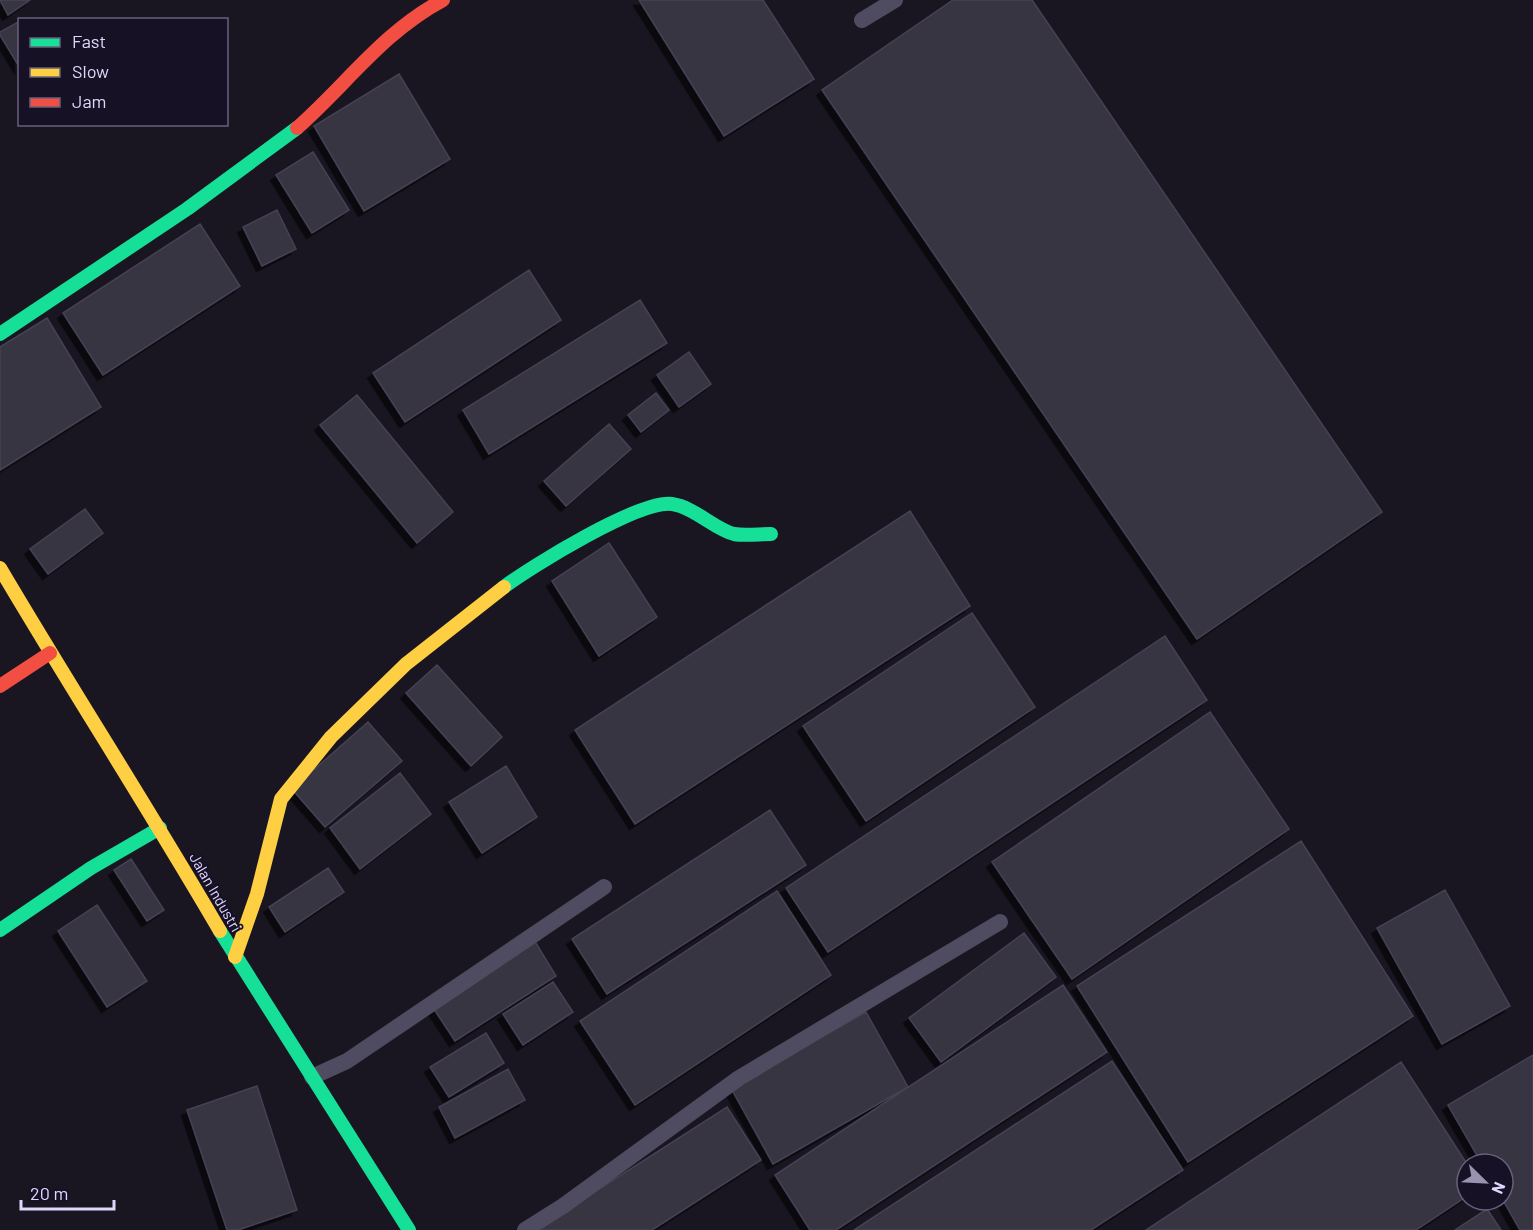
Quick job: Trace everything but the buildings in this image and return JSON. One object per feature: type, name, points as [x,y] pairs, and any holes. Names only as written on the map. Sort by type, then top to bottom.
[{"type":"street","points":[[0,334],[186,212],[298,127],[402,24],[443,0]]},
{"type":"street","points":[[235,957],[257,894],[281,799],[331,737],[406,664],[525,571],[625,516],[654,506],[672,504],[694,512],[733,534],[771,534]]},
{"type":"street","name":"Jalan Industri","points":[[0,568],[50,653],[160,828],[235,957],[409,1230]]},
{"type":"street","points":[[0,686],[50,653]]},
{"type":"street","points":[[0,930],[91,867],[160,828]]},
{"type":"lane","points":[[862,20],[895,0]]},
{"type":"lane","points":[[312,1077],[347,1061],[604,887]]},
{"type":"lane","points":[[525,1230],[563,1206],[739,1078],[1000,922]]},
{"type":"traffic: fast","points":[[0,334],[187,209],[297,128]]},
{"type":"traffic: fast","points":[[504,587],[586,536],[636,512],[656,506],[672,504],[680,506],[734,534],[771,534]]},
{"type":"traffic: fast","points":[[0,930],[91,868],[160,828]]},
{"type":"traffic: fast","points":[[220,931],[409,1230]]},
{"type":"traffic: slow","points":[[0,568],[220,931]]},
{"type":"traffic: slow","points":[[235,957],[257,894],[281,799],[331,737],[406,664],[504,587]]},
{"type":"traffic: jam","points":[[297,128],[402,27],[443,0]]},
{"type":"traffic: jam","points":[[0,686],[50,653]]}]
